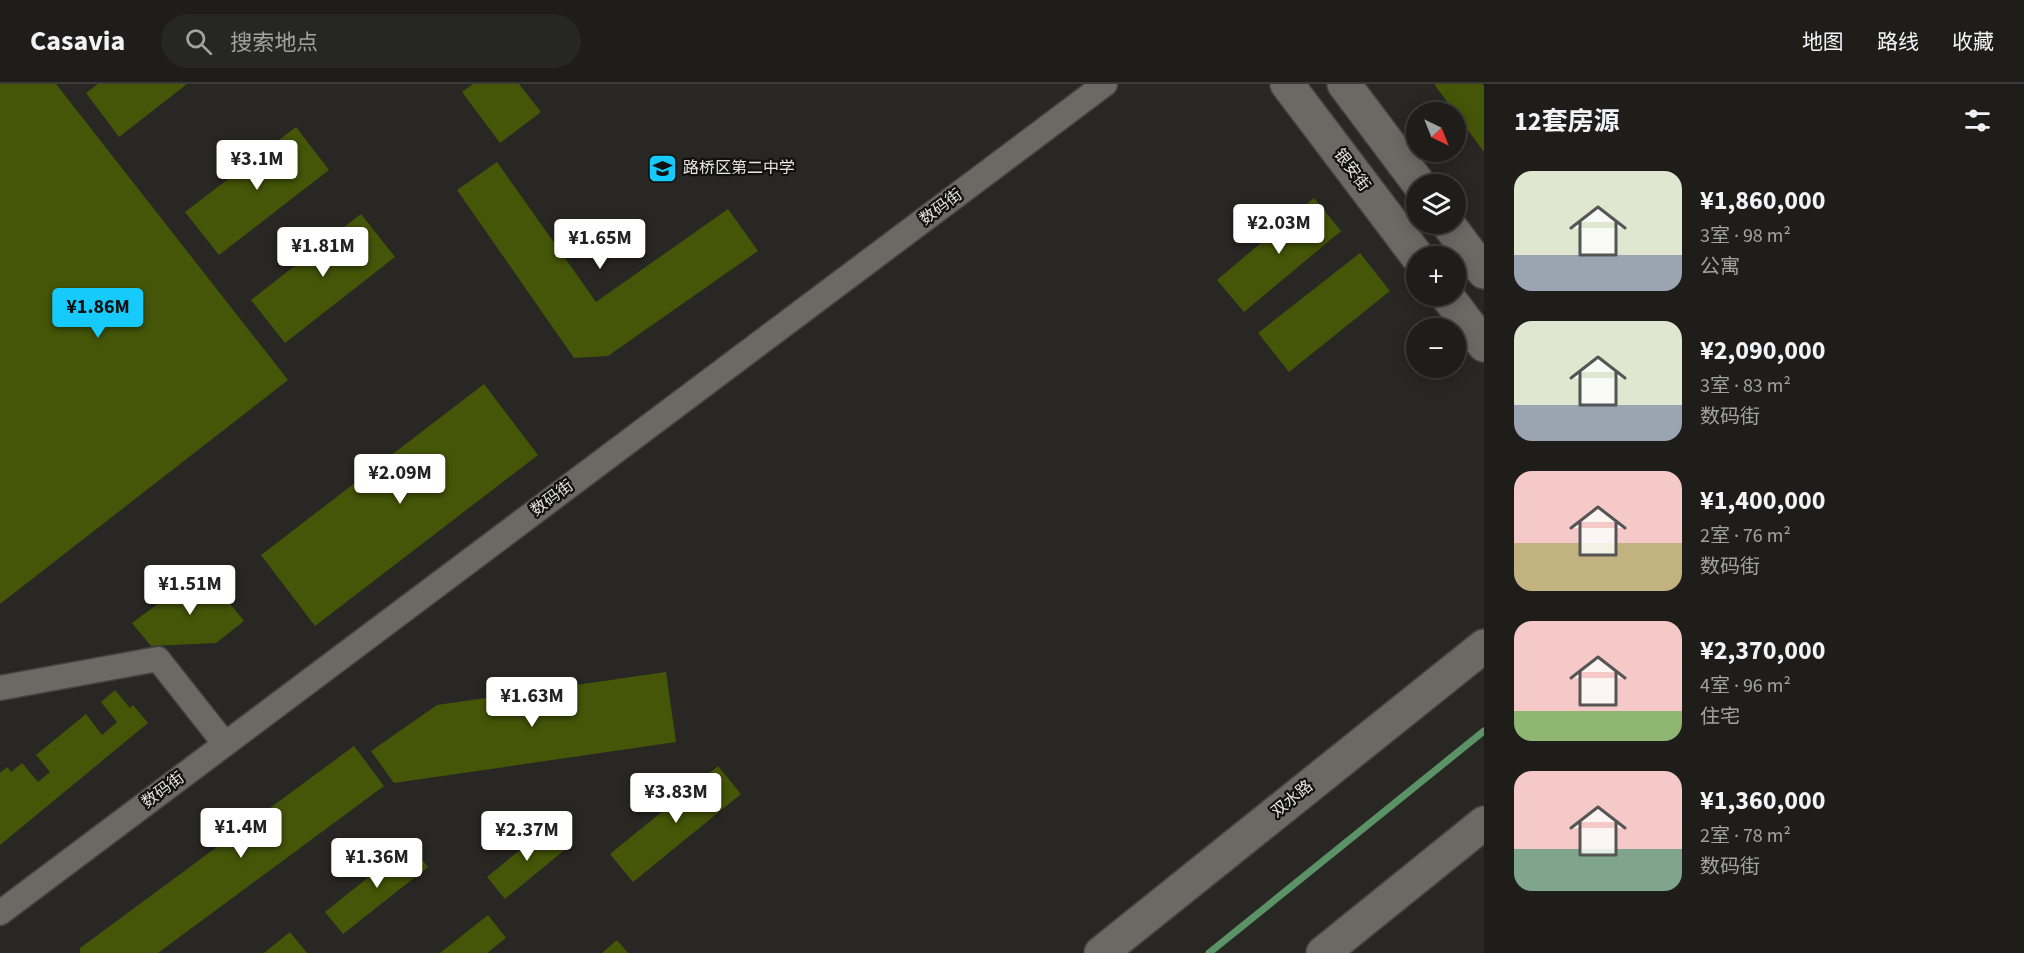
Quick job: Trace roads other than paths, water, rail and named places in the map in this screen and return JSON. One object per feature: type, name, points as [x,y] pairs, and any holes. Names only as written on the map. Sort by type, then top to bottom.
[{"type":"main road","name":"银安街","points":[[1287,84],[1409,246]]},
{"type":"main road","points":[[1344,84],[1412,174]]},
{"type":"main road","points":[[1456,234],[1484,272]]},
{"type":"main road","points":[[1455,306],[1484,345]]},
{"type":"main road","name":"双水路","points":[[1101,953],[1484,646]]},
{"type":"main road","points":[[1323,953],[1484,823]]},
{"type":"street","name":"数码街","points":[[0,913],[1105,84]]},
{"type":"street","points":[[0,688],[158,659],[225,744]]},
{"type":"waterway","points":[[1209,953],[1484,731]]},
{"type":"place","name":"路桥区第二中学","points":[[662,168]]}]
